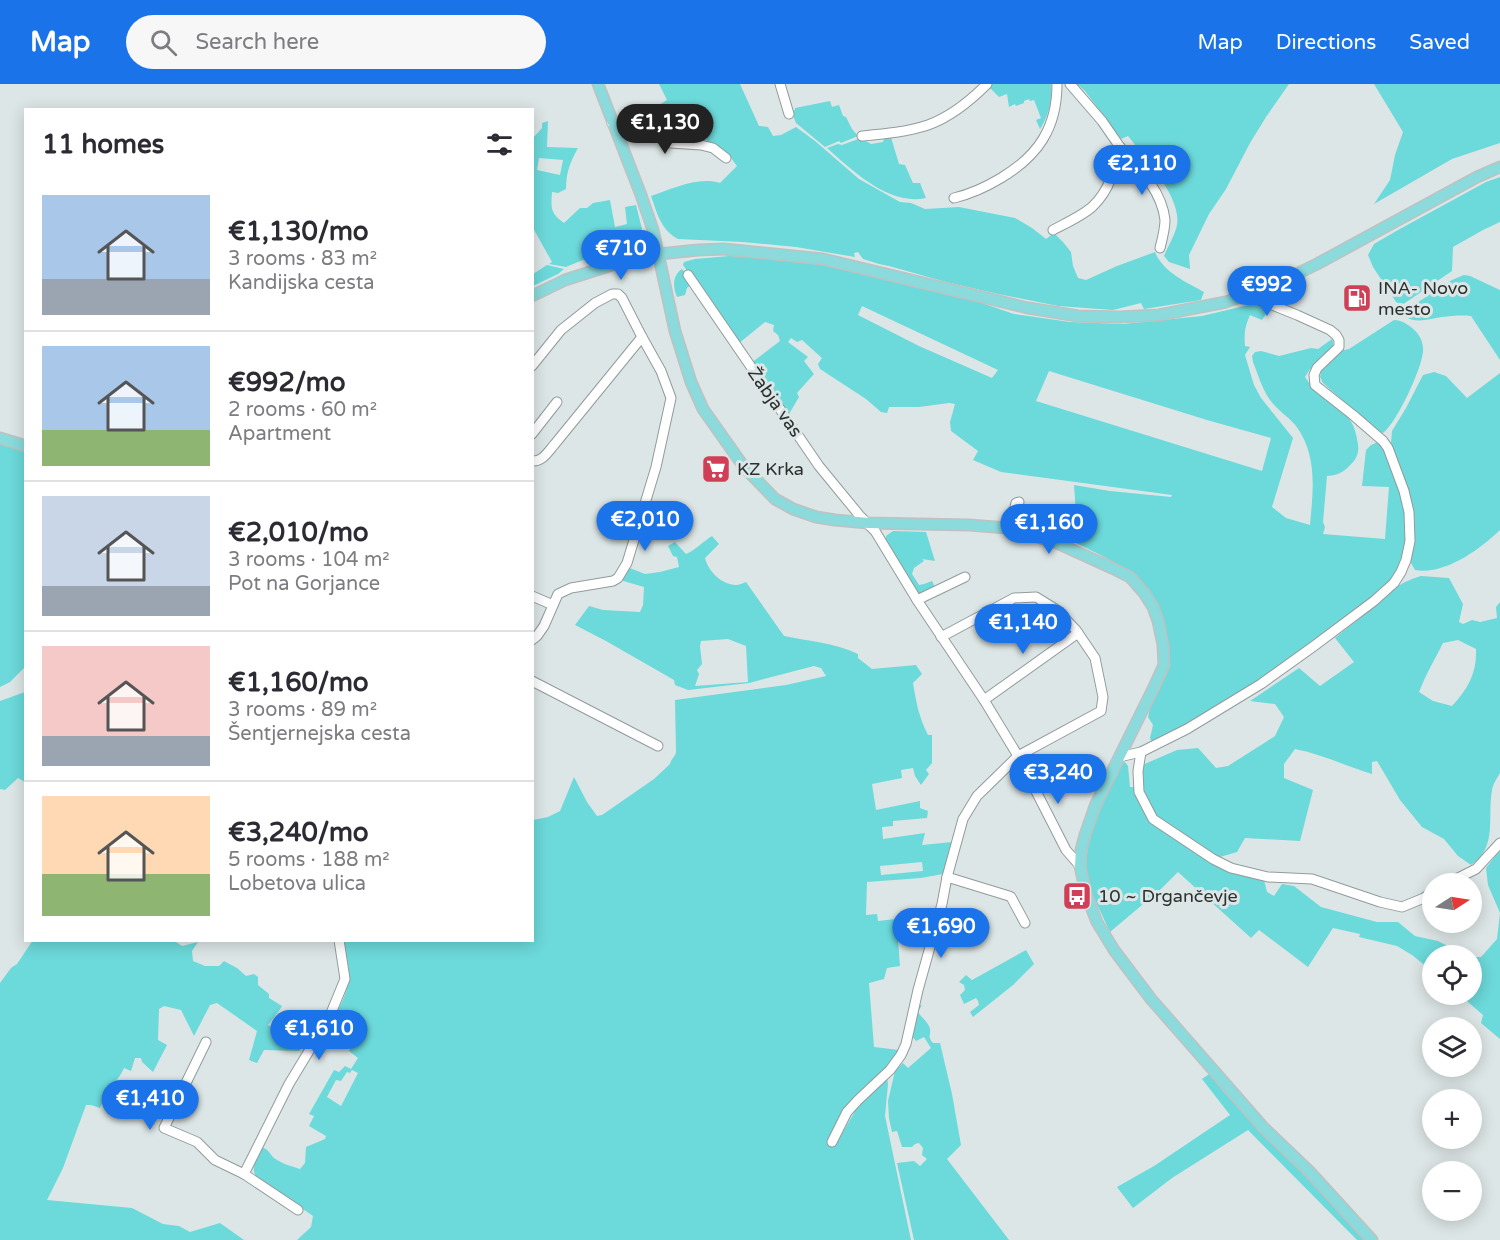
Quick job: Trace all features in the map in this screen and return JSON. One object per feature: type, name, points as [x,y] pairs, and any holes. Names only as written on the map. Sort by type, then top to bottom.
[{"type":"main road","points":[[598,84],[653,230],[675,331],[691,382],[703,409],[744,467],[775,499],[793,509],[816,517],[868,523],[1007,528],[1055,542],[1130,577],[1144,593],[1158,621],[1164,665],[1095,806],[1081,850],[1080,866],[1086,894],[1097,922],[1114,950],[1151,999],[1264,1128],[1309,1171],[1372,1240]]},
{"type":"main road","points":[[534,295],[565,280],[618,263],[659,254],[724,249],[823,259],[1028,308],[1078,316],[1159,315],[1226,302],[1278,283],[1500,167]]},
{"type":"main road","points":[[0,438],[24,445]]},
{"type":"street","points":[[780,84],[789,114]]},
{"type":"street","points":[[862,136],[905,131],[929,124],[975,96],[987,84]]},
{"type":"street","points":[[954,198],[981,189],[1008,173],[1039,146],[1050,127],[1057,105],[1057,84]]},
{"type":"street","points":[[1070,84],[1145,175],[1159,200],[1165,221],[1160,248]]},
{"type":"street","points":[[612,123],[635,126],[671,143],[713,148],[726,158]]},
{"type":"street","points":[[1053,230],[1092,207],[1106,190],[1120,147]]},
{"type":"street","name":"Žabja vas","points":[[687,275],[819,466],[875,531],[917,600],[984,700],[1018,756],[1066,850],[1080,866]]},
{"type":"street","points":[[534,364],[561,330],[595,303],[612,294],[618,294],[661,371],[671,398],[656,467],[627,563],[618,578],[613,581],[571,588],[558,594],[544,626],[534,638]]},
{"type":"street","points":[[1119,757],[1141,752],[1186,729],[1261,684],[1374,601],[1394,583],[1406,560],[1410,541],[1409,512],[1388,448],[1353,415],[1315,385],[1314,375],[1317,368],[1339,347],[1336,335],[1297,315],[1247,295]]},
{"type":"street","points":[[534,461],[541,460],[642,337]]},
{"type":"street","points":[[534,431],[557,402]]},
{"type":"street","points":[[1007,528],[1014,514],[1016,503],[1019,502]]},
{"type":"street","points":[[917,600],[965,577]]},
{"type":"street","points":[[534,597],[553,604]]},
{"type":"street","points":[[832,1142],[847,1112],[890,1070],[906,1044],[913,1008],[963,819],[977,796],[1018,756],[1101,711],[1103,697],[1095,658],[1078,633],[1057,610],[1036,597],[1014,598],[941,637]]},
{"type":"street","points":[[984,700],[1078,633]]},
{"type":"street","points":[[534,682],[658,746]]},
{"type":"street","points":[[1141,752],[1138,771],[1139,792],[1153,819],[1213,859],[1231,868],[1268,877],[1312,879],[1402,907],[1422,899]]},
{"type":"street","points":[[1468,873],[1476,869],[1500,843]]},
{"type":"street","points":[[947,877],[1009,896],[1025,923]]},
{"type":"street","points":[[244,1174],[289,1084],[329,1018],[341,989],[345,979],[339,942]]},
{"type":"street","points":[[206,1042],[164,1128],[197,1142],[215,1160],[244,1174],[298,1210]]},
{"type":"shaded area","points":[[659,84],[740,84],[759,126],[768,127],[773,136],[781,135],[796,127],[859,179],[900,202],[911,203],[925,209],[959,207],[1015,218],[1046,239],[1054,233],[1071,252],[1078,278],[1086,280],[1155,252],[1169,271],[1204,292],[1201,300],[1144,309],[1141,303],[1113,310],[1058,306],[946,282],[879,264],[863,259],[858,252],[854,253],[855,257],[796,247],[678,239],[667,231],[651,196],[694,182],[720,183],[737,166],[728,154],[708,142],[688,119],[684,118],[672,131],[678,143],[655,132],[668,121],[659,105],[667,100]]},
{"type":"shaded area","points":[[990,84],[1051,84],[1049,108],[1040,129],[1036,120],[1041,118],[1034,100],[1029,99],[1024,103],[1009,107],[1007,94],[999,97],[988,86]]},
{"type":"shaded area","points":[[1077,84],[1289,84],[1250,143],[1226,189],[1209,214],[1189,255],[1190,269],[1169,262],[1164,256],[1177,225],[1177,214],[1168,190],[1128,136],[1121,139],[1085,91]]},
{"type":"shaded area","points":[[1374,84],[1500,84],[1500,143],[1452,159],[1374,204],[1390,180],[1403,132]]},
{"type":"shaded area","points":[[830,101],[832,107],[839,105],[843,116],[858,136],[825,147],[796,123],[791,111],[795,108]]},
{"type":"shaded area","points":[[548,121],[547,147],[578,148],[569,168],[566,189],[558,193],[552,192],[552,206],[556,216],[564,223],[580,208],[587,208],[593,203],[610,200],[615,227],[627,224],[625,207],[636,205],[642,229],[641,237],[635,245],[602,252],[566,267],[549,264],[552,262],[534,230],[534,137],[542,128],[542,123]],"holes":[[[539,158],[563,160],[560,175],[537,170]]]},
{"type":"shaded area","points":[[890,134],[899,164],[905,165],[913,183],[920,183],[926,198],[912,199],[885,192],[848,167],[827,148],[861,138],[871,144],[883,142],[885,135]]},
{"type":"shaded area","points":[[1500,177],[1500,222],[1453,247],[1452,271],[1402,305],[1396,302],[1373,267],[1368,255],[1374,244],[1486,182]]},
{"type":"shaded area","points":[[729,256],[822,264],[976,301],[1014,314],[1070,322],[1123,324],[1202,316],[1257,303],[1270,308],[1262,320],[1250,315],[1246,326],[1245,346],[1250,347],[1245,355],[1254,385],[1261,398],[1293,438],[1272,507],[1286,518],[1310,525],[1313,487],[1311,462],[1303,437],[1296,426],[1267,396],[1252,356],[1255,352],[1261,351],[1279,356],[1311,348],[1318,349],[1332,339],[1333,347],[1310,369],[1305,377],[1316,392],[1347,416],[1355,430],[1358,451],[1354,461],[1345,470],[1327,476],[1323,534],[1385,539],[1389,487],[1362,486],[1366,450],[1378,442],[1393,469],[1403,503],[1406,538],[1399,568],[1374,596],[1277,671],[1199,717],[1151,741],[1153,725],[1148,717],[1168,656],[1165,628],[1160,611],[1143,585],[1132,575],[1106,558],[1076,543],[1078,541],[1074,485],[1110,491],[1171,497],[1172,495],[1001,472],[973,460],[978,451],[951,431],[950,422],[955,404],[889,407],[887,413],[881,412],[866,399],[820,369],[818,364],[822,358],[802,340],[797,342],[791,338],[788,342],[808,357],[804,361],[814,374],[797,393],[799,397],[789,414],[751,363],[780,341],[778,335],[773,331],[774,325],[765,322],[738,344],[683,265],[684,262]],"holes":[[[862,306],[998,370],[992,378],[919,346],[858,315]],[[1049,371],[1271,438],[1262,471],[1036,401]]]},
{"type":"shaded area","points":[[547,265],[564,269],[534,286],[534,273]]},
{"type":"shaded area","points":[[682,269],[693,283],[687,288],[685,295],[677,297],[674,282],[676,275]]},
{"type":"shaded area","points":[[1464,275],[1500,290],[1500,360],[1471,316],[1418,320],[1404,316],[1403,312],[1452,280]]},
{"type":"shaded area","points":[[1394,320],[1405,323],[1416,332],[1422,341],[1423,352],[1408,395],[1383,433],[1376,430],[1323,383],[1320,377],[1322,369],[1339,351],[1349,349]]},
{"type":"shaded area","points":[[1434,372],[1446,376],[1467,398],[1500,373],[1500,530],[1472,553],[1450,565],[1426,571],[1415,570],[1411,563],[1415,533],[1414,513],[1391,443],[1392,431],[1423,375]]},
{"type":"shaded area","points":[[0,438],[24,445],[24,668],[10,682],[0,687]]},
{"type":"shaded area","points":[[893,531],[926,532],[935,561],[922,559],[924,561],[914,568],[912,574],[919,585],[932,581],[936,589],[920,596],[885,542],[886,536]]},
{"type":"shaded area","points":[[712,536],[719,544],[705,558],[712,572],[726,583],[737,585],[746,582],[784,636],[849,650],[858,654],[858,658],[872,669],[916,665],[922,674],[913,683],[922,722],[928,735],[932,735],[932,763],[926,770],[929,774],[921,785],[913,768],[901,770],[902,778],[872,784],[876,810],[920,801],[920,808],[928,811],[927,818],[893,821],[893,826],[882,827],[883,839],[925,833],[922,845],[952,842],[943,874],[867,882],[866,915],[877,914],[878,921],[904,918],[906,940],[898,941],[900,966],[887,968],[884,979],[869,983],[874,1047],[899,1050],[882,1073],[843,1110],[837,1142],[861,1101],[887,1078],[885,1116],[911,1240],[297,1240],[311,1227],[313,1216],[256,1176],[254,1165],[262,1147],[277,1160],[300,1169],[305,1163],[306,1147],[325,1139],[326,1136],[309,1126],[314,1116],[309,1114],[334,1070],[339,1072],[345,1066],[351,1069],[358,1058],[349,1051],[352,1045],[330,1024],[342,1003],[347,988],[349,972],[342,942],[534,942],[534,820],[548,817],[560,811],[574,777],[597,816],[602,815],[654,779],[670,764],[676,752],[675,700],[786,685],[826,676],[821,668],[814,666],[749,683],[688,690],[675,685],[674,680],[575,625],[589,606],[603,610],[640,612],[643,605],[644,587],[620,580],[627,567],[645,574],[679,567],[677,557],[673,556],[668,546],[675,542],[686,554]],"holes":[[[728,639],[746,646],[748,682],[695,686],[699,674],[697,670],[702,664],[701,641]],[[922,862],[923,871],[881,875],[880,866]],[[352,1070],[358,1073],[341,1106],[327,1097],[336,1080],[341,1081],[347,1072],[350,1073]]]},
{"type":"shaded area","points":[[1421,576],[1449,578],[1463,604],[1459,622],[1463,624],[1472,620],[1480,622],[1497,618],[1496,607],[1500,602],[1500,773],[1492,790],[1490,831],[1485,850],[1471,865],[1458,856],[1444,839],[1422,827],[1400,800],[1377,761],[1372,762],[1372,774],[1295,749],[1284,764],[1284,778],[1313,790],[1300,841],[1245,838],[1237,852],[1210,860],[1227,871],[1264,880],[1267,892],[1274,896],[1282,884],[1294,886],[1321,907],[1377,922],[1398,922],[1415,936],[1446,945],[1422,945],[1422,963],[1397,946],[1333,928],[1308,967],[1259,930],[1251,938],[1178,872],[1110,932],[1088,882],[1086,863],[1089,836],[1120,763],[1125,762],[1128,766],[1130,787],[1139,787],[1140,766],[1177,750],[1198,748],[1216,768],[1228,766],[1275,736],[1284,717],[1275,704],[1250,701],[1299,668],[1320,686],[1354,662],[1335,638],[1405,582]],"holes":[[[1458,640],[1476,649],[1470,680],[1452,706],[1433,701],[1419,692],[1443,643]]]},
{"type":"shaded area","points":[[24,692],[24,781],[18,778],[5,790],[0,789],[0,701]]},
{"type":"shaded area","points":[[1500,850],[1500,913],[1488,885],[1486,868]]},
{"type":"shaded area","points":[[1500,913],[1500,1039],[1482,1024],[1483,1015],[1472,1005],[1482,1005],[1482,956],[1497,939]]},
{"type":"shaded area","points":[[32,942],[176,942],[182,946],[198,942],[192,951],[193,961],[205,966],[219,966],[224,961],[246,976],[254,974],[258,977],[258,985],[269,994],[269,998],[282,1006],[268,1025],[276,1029],[279,1027],[307,1042],[299,1051],[264,1050],[257,1063],[249,1060],[257,1031],[217,1003],[210,1005],[194,1036],[181,1010],[164,1006],[159,1009],[158,1040],[167,1045],[153,1072],[142,1062],[141,1058],[135,1058],[131,1071],[124,1068],[100,1108],[86,1105],[63,1168],[47,1200],[132,1208],[163,1224],[179,1226],[190,1232],[220,1223],[244,1240],[0,1240],[0,983],[11,968],[17,964]]},
{"type":"shaded area","points":[[1026,950],[1034,964],[1013,985],[973,1017],[970,1012],[979,1005],[978,1001],[976,998],[964,1004],[960,995],[965,990],[964,985],[959,982],[966,975],[972,980]]},
{"type":"shaded area","points":[[922,1005],[918,1012],[927,1022],[930,1039],[933,1043],[940,1043],[961,1145],[947,1159],[1009,1240],[914,1240],[897,1163],[914,1161],[920,1166],[927,1159],[922,1155],[923,1148],[919,1143],[912,1147],[902,1147],[897,1131],[892,1132],[888,1101],[895,1071],[903,1063],[908,1068],[931,1048],[924,1037],[916,1041],[910,1034],[917,1006]]},
{"type":"shaded area","points":[[1209,1074],[1227,1096],[1366,1240],[1357,1240],[1248,1130],[1172,1178],[1133,1208],[1117,1187],[1154,1166],[1230,1115],[1202,1079]]},
{"type":"place","name":"INA- Novo mesto","points":[[1357,298]]},
{"type":"place","name":"KZ Krka","points":[[716,469]]},
{"type":"place","name":"10 ~ Drgančevje","points":[[1077,896]]}]
